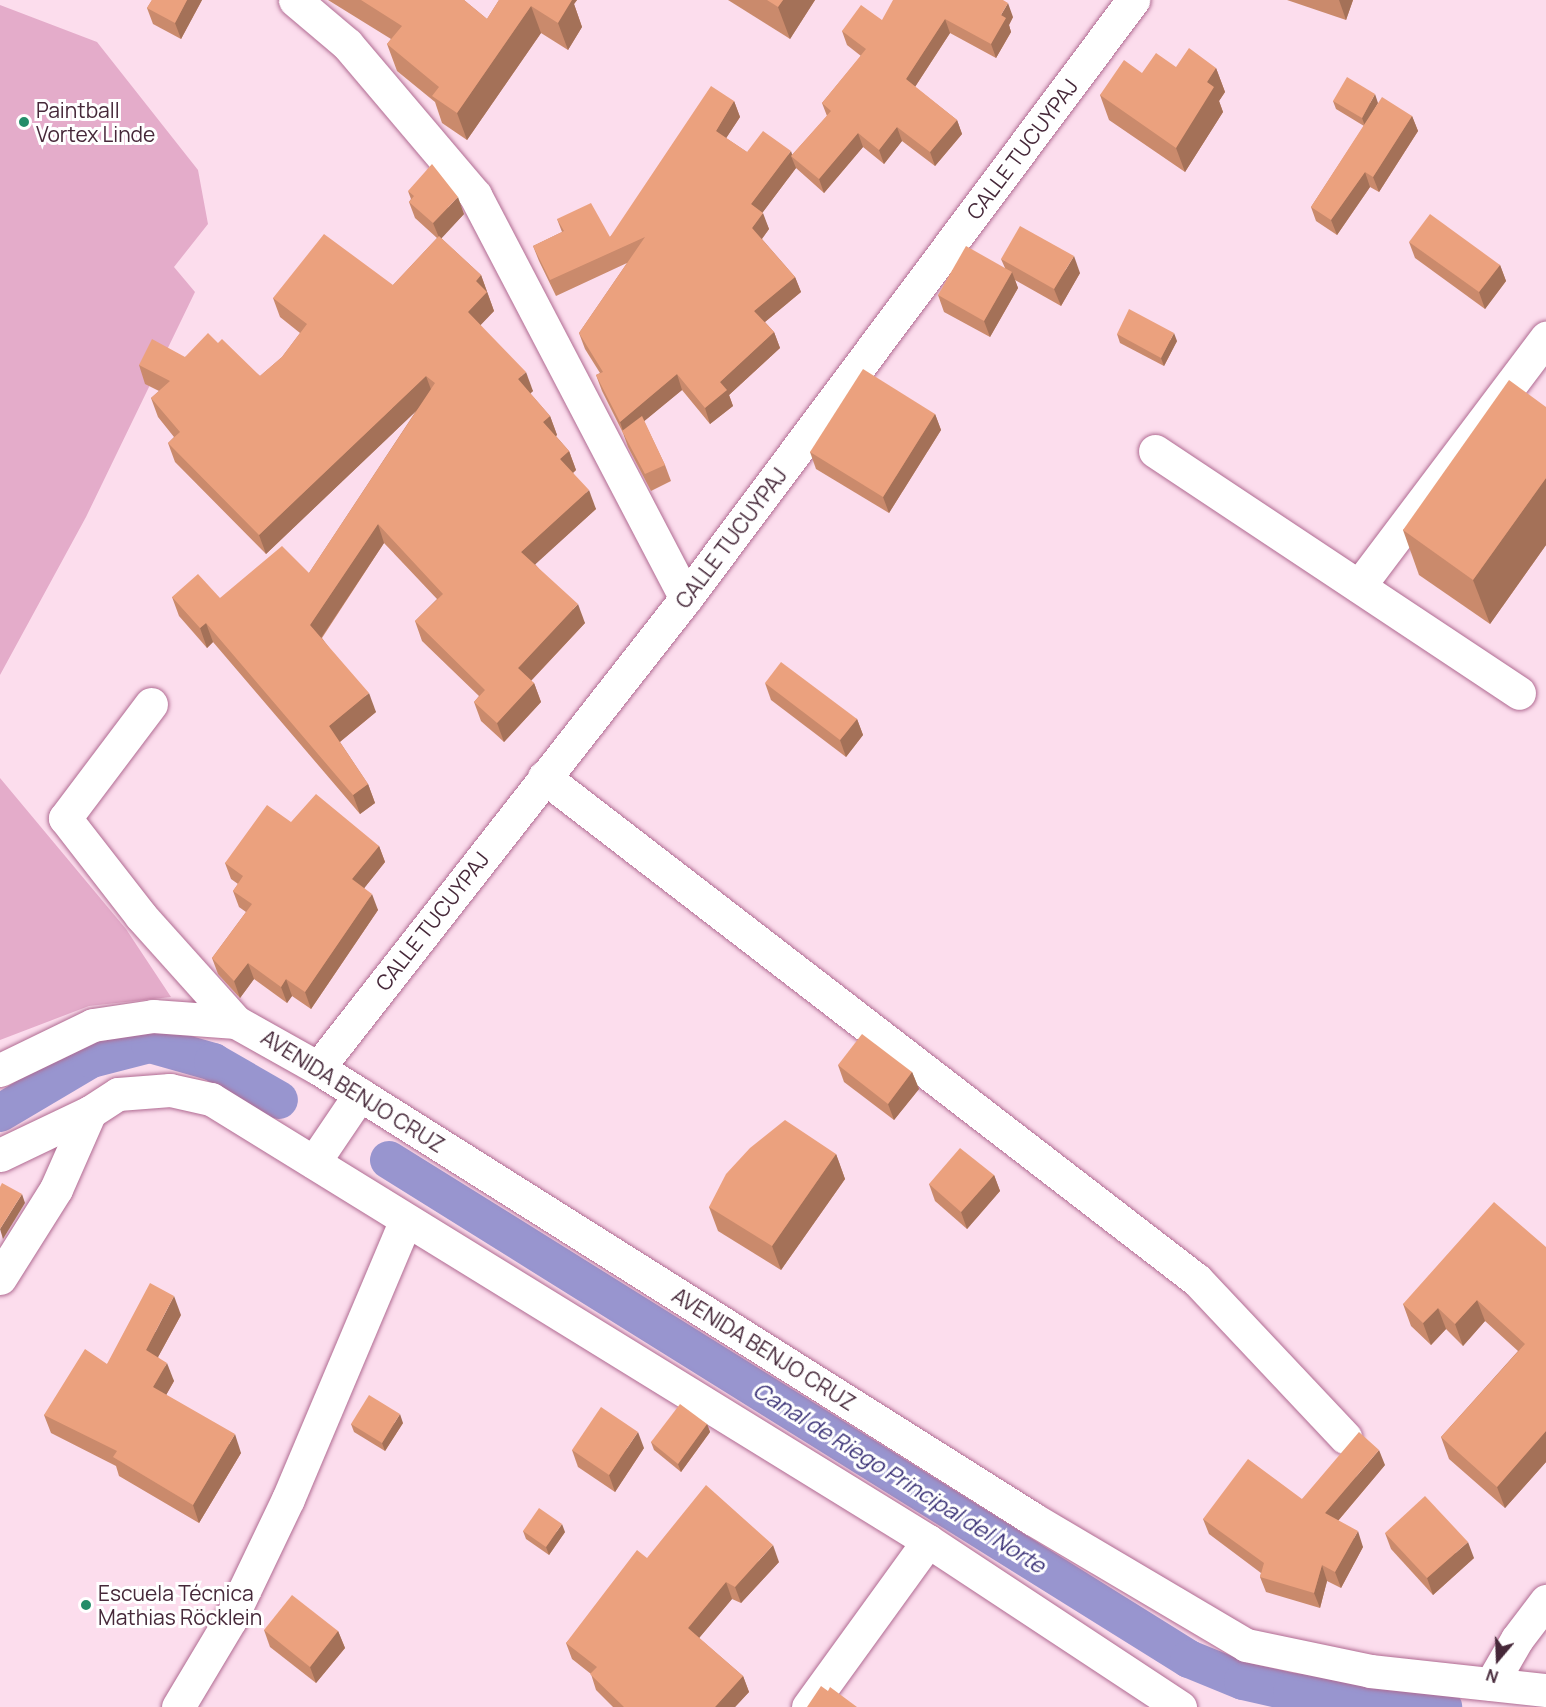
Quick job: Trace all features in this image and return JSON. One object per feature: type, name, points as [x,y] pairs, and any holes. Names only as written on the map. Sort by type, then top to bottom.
[{"type":"street","points":[[295,0],[346,44],[475,195],[686,598]]},
{"type":"street","name":"CALLE TUCUYPAJ","points":[[318,1068],[686,598],[1133,0]]},
{"type":"street","points":[[1359,586],[1544,345]]},
{"type":"street","points":[[1155,451],[1519,693]]},
{"type":"street","points":[[151,704],[65,818],[141,916],[236,1022]]},
{"type":"street","points":[[544,777],[1197,1280],[1345,1437]]},
{"type":"street","name":"AVENIDA BENJO CRUZ","points":[[0,1070],[93,1025],[153,1016],[236,1022],[360,1094],[1216,1630],[1246,1645],[1370,1671],[1546,1690]]},
{"type":"street","points":[[0,1155],[90,1112],[118,1094],[170,1090],[211,1100],[314,1162],[405,1222],[928,1541],[1180,1707]]},
{"type":"street","points":[[314,1162],[360,1094]]},
{"type":"street","points":[[0,1278],[56,1189],[90,1112]]},
{"type":"street","points":[[178,1707],[230,1620],[288,1498],[405,1222]]},
{"type":"street","points":[[808,1707],[928,1541]]},
{"type":"street","points":[[1491,1684],[1517,1639],[1546,1601]]},
{"type":"shaded area","points":[[0,5],[97,42],[198,170],[208,224],[174,267],[195,292],[86,517],[0,675]]},
{"type":"shaded area","points":[[0,778],[126,929],[171,997],[89,1006],[0,1040]]},
{"type":"building","points":[[152,0],[187,0],[175,23],[147,8]]},
{"type":"building","points":[[361,0],[464,0],[487,19],[499,0],[572,0],[558,23],[531,6],[457,113],[432,96],[439,87],[387,44],[402,26]]},
{"type":"building","points":[[767,0],[783,0],[778,7]]},
{"type":"building","points":[[893,0],[1003,0],[1008,3],[1001,15],[1006,18],[991,44],[945,19],[906,79],[957,120],[930,152],[897,127],[879,150],[858,133],[819,179],[791,156],[831,111],[822,103],[866,49],[842,31],[861,5],[882,20]]},
{"type":"building","points":[[1189,48],[1216,68],[1207,82],[1214,87],[1176,148],[1100,95],[1124,60],[1142,73],[1156,53],[1176,67]]},
{"type":"building","points":[[1347,77],[1375,94],[1362,118],[1333,101]]},
{"type":"building","points":[[711,86],[734,101],[716,131],[747,152],[763,131],[791,151],[751,204],[763,213],[752,228],[795,277],[754,311],[774,332],[720,382],[727,390],[705,408],[677,374],[620,422],[596,375],[603,372],[579,333],[645,237],[550,280],[533,246],[564,231],[557,219],[591,203],[610,237]]},
{"type":"building","points":[[1382,97],[1412,116],[1373,177],[1365,172],[1331,220],[1311,207]]},
{"type":"building","points":[[432,164],[458,197],[433,223],[409,202],[414,196],[408,191]]},
{"type":"building","points":[[1430,214],[1500,265],[1479,292],[1409,242]]},
{"type":"building","points":[[1020,226],[1074,256],[1054,289],[1001,259]]},
{"type":"building","points":[[324,234],[393,285],[439,236],[481,275],[476,281],[487,292],[468,312],[526,372],[518,379],[550,416],[543,422],[569,451],[560,459],[589,490],[521,552],[578,604],[518,668],[534,683],[497,723],[474,702],[485,690],[415,621],[443,594],[378,524],[310,625],[369,693],[329,726],[368,784],[353,795],[206,623],[200,628],[172,597],[198,574],[220,598],[282,546],[309,573],[435,383],[426,376],[259,535],[168,443],[180,432],[151,398],[170,381],[139,365],[152,339],[185,357],[208,333],[218,343],[222,339],[260,376],[282,357],[307,324],[273,298]]},
{"type":"building","points":[[966,246],[1012,272],[984,321],[938,295]]},
{"type":"building","points":[[1129,309],[1174,333],[1161,358],[1117,334]]},
{"type":"building","points":[[863,369],[935,414],[883,497],[810,452]]},
{"type":"building","points":[[1509,380],[1546,407],[1546,478],[1473,580],[1403,530]]},
{"type":"building","points":[[642,416],[665,465],[645,474],[622,431]]},
{"type":"building","points":[[781,662],[857,719],[840,740],[765,683]]},
{"type":"building","points":[[316,794],[379,846],[352,879],[372,894],[305,992],[286,979],[281,987],[248,963],[234,981],[212,958],[252,904],[233,891],[243,876],[225,863],[267,805],[291,822]]},
{"type":"building","points":[[862,1034],[912,1072],[888,1104],[838,1065]]},
{"type":"building","points":[[785,1120],[836,1154],[772,1246],[709,1207],[726,1174],[750,1148]]},
{"type":"building","points":[[960,1148],[994,1175],[961,1212],[929,1184]]},
{"type":"building","points":[[2,1183],[22,1194],[0,1229],[0,1187]]},
{"type":"building","points":[[1494,1202],[1546,1247],[1546,1431],[1497,1487],[1441,1437],[1525,1344],[1477,1300],[1455,1324],[1438,1308],[1423,1323],[1403,1304]]},
{"type":"building","points":[[150,1283],[174,1296],[146,1350],[167,1363],[153,1387],[235,1434],[193,1505],[113,1457],[117,1451],[44,1415],[85,1349],[107,1364]]},
{"type":"building","points":[[369,1395],[400,1414],[382,1443],[351,1424]]},
{"type":"building","points":[[680,1404],[707,1424],[678,1464],[651,1442]]},
{"type":"building","points":[[601,1407],[638,1432],[609,1475],[572,1450]]},
{"type":"building","points":[[1359,1432],[1379,1450],[1325,1513],[1358,1531],[1335,1572],[1322,1565],[1314,1593],[1260,1577],[1264,1563],[1203,1519],[1248,1459],[1302,1499]]},
{"type":"building","points":[[706,1485],[773,1545],[735,1587],[726,1582],[688,1628],[743,1676],[715,1707],[624,1707],[590,1674],[597,1667],[566,1643],[637,1550],[647,1558]]},
{"type":"building","points":[[1425,1496],[1468,1542],[1427,1578],[1385,1533]]},
{"type":"building","points":[[539,1508],[562,1524],[546,1547],[523,1531]]},
{"type":"building","points":[[292,1595],[338,1631],[310,1667],[264,1630]]},
{"type":"building","points":[[821,1686],[828,1691],[830,1687],[857,1707],[807,1707]]},
{"type":"waterway","name":"Canal de Riego Principal del Norte","points":[[0,1113],[91,1059],[150,1044],[213,1062],[279,1100]]},
{"type":"waterway","name":"Canal de Riego Principal del Norte","points":[[389,1160],[1189,1659],[1243,1681],[1292,1692],[1443,1707]]},
{"type":"place","name":"Paintball Vortex Linde","points":[[24,122]]},
{"type":"place","name":"Escuela Técnica Mathias Röcklein","points":[[86,1605]]}]
